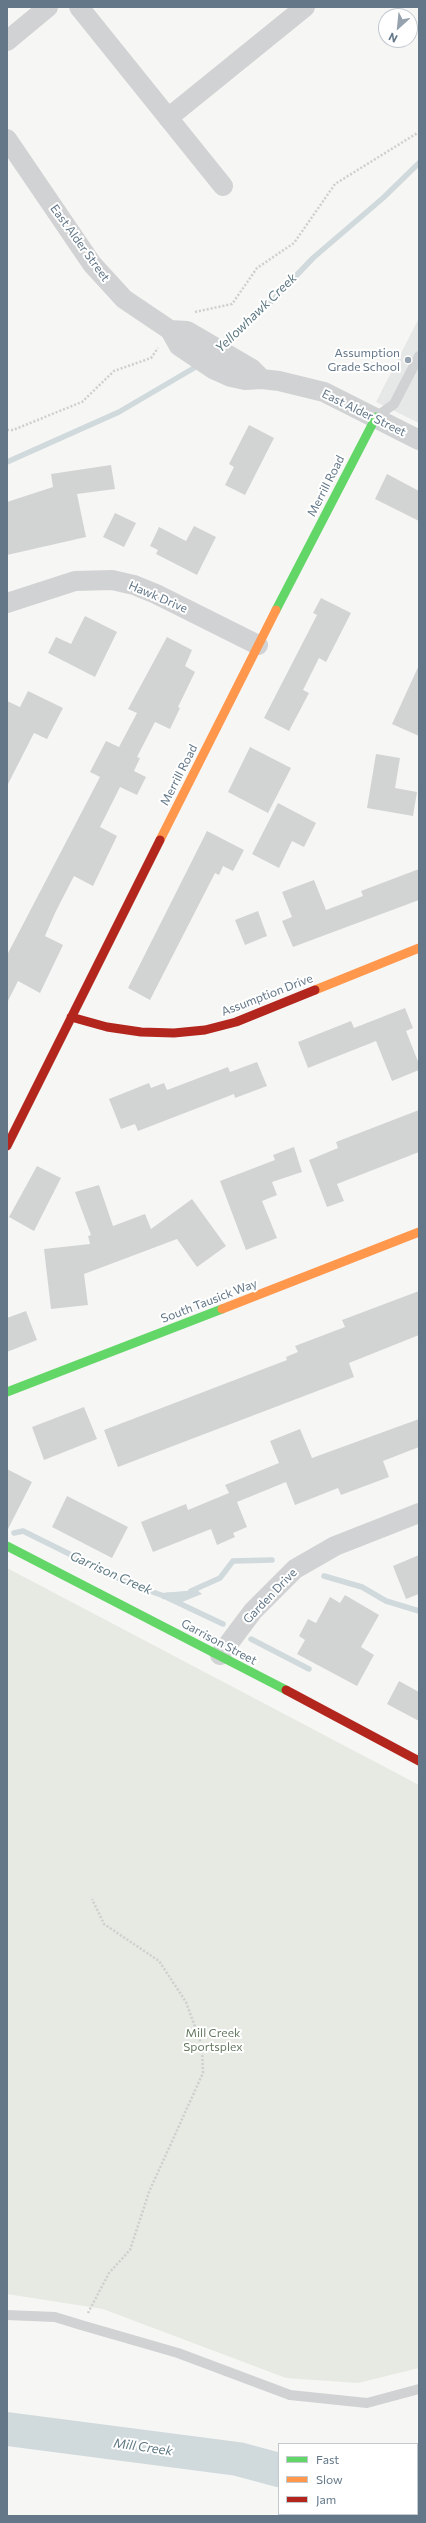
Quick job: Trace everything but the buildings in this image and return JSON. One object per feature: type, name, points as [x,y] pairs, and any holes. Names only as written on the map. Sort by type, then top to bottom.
[{"type":"street","points":[[7,41],[48,7]]},
{"type":"street","points":[[79,7],[223,186]]},
{"type":"street","points":[[168,118],[305,7]]},
{"type":"street","name":"East Alder Street","points":[[7,139],[92,264],[107,282],[141,312],[170,330],[178,346],[213,369],[245,380],[262,379],[324,392],[419,440]]},
{"type":"street","name":"Merrill Road","points":[[7,1146],[258,645],[376,417]]},
{"type":"street","name":"Hawk Drive","points":[[7,603],[75,581],[112,580],[134,585],[156,594],[258,645]]},
{"type":"street","name":"Assumption Drive","points":[[71,1017],[107,1027],[141,1032],[174,1033],[205,1030],[236,1022],[419,948]]},
{"type":"street","name":"South Tausick Way","points":[[7,1392],[419,1232]]},
{"type":"street","name":"Garden Drive","points":[[220,1655],[253,1611],[295,1569],[335,1546],[419,1513]]},
{"type":"street","name":"Garrison Street","points":[[7,1546],[220,1655],[419,1762]]},
{"type":"lane","points":[[376,417],[394,404],[419,356]]},
{"type":"lane","points":[[7,2315],[55,2317],[178,2353],[290,2395],[367,2403],[419,2389]]},
{"type":"path","points":[[7,430],[13,430],[82,402],[114,371],[151,358],[170,330],[185,315],[232,304],[257,268],[294,243],[335,184],[419,132]]},
{"type":"path","points":[[81,2325],[109,2273],[130,2250],[149,2192],[203,2073],[202,2046],[186,2002],[159,1961],[104,1924],[92,1899]]},
{"type":"shaded area","name":"Assumption Grade School","points":[[419,318],[419,423],[376,402]]},
{"type":"shaded area","points":[[197,1590],[202,1594],[182,1602],[162,1599],[162,1593]]},
{"type":"green space","name":"Mill Creek Sportsplex","points":[[7,1568],[419,1785],[419,2368],[358,2383],[286,2378],[103,2309],[7,2294]]},
{"type":"waterway","name":"Yellowhawk Creek","points":[[222,347],[273,300],[313,258],[383,198],[419,163]]},
{"type":"waterway","name":"Yellowhawk Creek","points":[[7,462],[119,412],[199,365]]},
{"type":"waterway","name":"Garrison Creek","points":[[14,1533],[23,1531],[130,1584],[164,1596],[169,1595]]},
{"type":"waterway","name":"Garrison Creek","points":[[191,1591],[220,1578],[233,1561],[272,1560]]},
{"type":"waterway","name":"Garrison Creek","points":[[324,1576],[362,1587],[386,1601],[419,1611]]},
{"type":"waterway","points":[[168,1598],[223,1624]]},
{"type":"waterway","points":[[251,1639],[309,1669]]},
{"type":"waterway","name":"Mill Creek","points":[[7,2429],[238,2459],[278,2470]]},
{"type":"traffic: fast","points":[[276,610],[376,417]]},
{"type":"traffic: fast","points":[[7,1392],[222,1309]]},
{"type":"traffic: fast","points":[[7,1546],[286,1690]]},
{"type":"traffic: slow","points":[[160,840],[276,610]]},
{"type":"traffic: slow","points":[[315,990],[419,948]]},
{"type":"traffic: slow","points":[[222,1309],[419,1232]]},
{"type":"traffic: jam","points":[[7,1146],[160,840]]},
{"type":"traffic: jam","points":[[71,1017],[107,1027],[141,1032],[174,1033],[205,1030],[236,1022],[315,990]]},
{"type":"traffic: jam","points":[[286,1690],[419,1761]]},
{"type":"place","name":"Assumption Grade School","points":[[408,360]]}]
